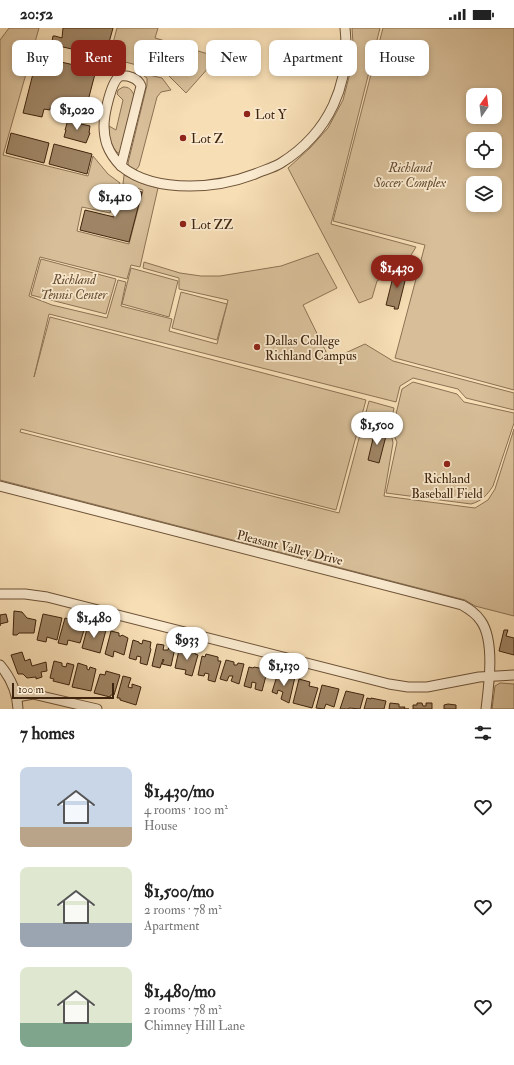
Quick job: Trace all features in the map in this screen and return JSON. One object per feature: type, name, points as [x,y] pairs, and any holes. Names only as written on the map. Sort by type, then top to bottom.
[{"type":"street","points":[[121,166],[141,86],[138,80],[120,76],[114,81],[104,125],[107,145],[110,153],[121,166],[131,174],[173,185],[198,186],[219,184],[242,178],[279,164],[307,142],[318,129],[336,100],[343,81],[345,66],[345,28]]},
{"type":"street","name":"Pleasant Valley Drive","points":[[0,486],[462,605],[469,609],[482,622],[487,636],[489,648],[489,676],[486,709]]},
{"type":"street","points":[[0,594],[25,594],[47,597],[389,684],[408,687],[427,687],[489,676],[514,675]]},
{"type":"street","points":[[0,665],[13,683],[17,697],[18,709]]},
{"type":"street","points":[[17,697],[33,694],[97,709]]},
{"type":"green space","points":[[9,28],[39,28],[36,40],[12,40],[12,76],[25,76],[3,155],[88,176],[93,156],[108,174],[120,183],[110,213],[82,207],[77,231],[129,244],[143,190],[123,184],[124,175],[144,184],[158,188],[140,267],[131,265],[127,279],[40,257],[29,296],[52,305],[107,318],[118,280],[126,282],[121,306],[172,319],[169,331],[217,344],[228,300],[179,289],[179,278],[143,268],[144,262],[180,273],[201,276],[220,276],[281,266],[318,253],[337,288],[303,305],[330,360],[365,344],[393,361],[514,393],[514,410],[466,398],[458,389],[413,378],[400,386],[396,402],[49,314],[34,377],[50,317],[366,400],[336,510],[21,429],[20,432],[339,513],[369,401],[394,408],[390,428],[393,443],[384,496],[475,508],[488,500],[495,489],[514,429],[514,616],[475,606],[465,600],[0,480],[0,40]]},
{"type":"green space","points":[[117,28],[158,28],[155,38],[162,40],[134,40],[134,64],[126,62],[126,40],[114,40]]},
{"type":"green space","points":[[352,28],[380,28],[377,40],[365,40],[365,76],[368,76],[331,224],[416,247],[410,257],[393,263],[388,275],[377,281],[372,298],[359,303],[288,168],[310,148],[328,128],[343,100],[349,76],[357,76],[357,40],[353,40]]},
{"type":"green space","name":"Richland Soccer Complex","points":[[383,28],[514,28],[514,390],[395,358],[425,245],[333,221],[371,76],[429,76],[429,40],[380,40]]},
{"type":"green space","points":[[198,51],[206,53],[206,70],[186,93],[169,76],[198,76]]},
{"type":"green space","points":[[144,76],[162,78],[171,90],[161,92],[157,97],[139,166],[136,170],[130,168],[128,163],[147,85],[147,78]]},
{"type":"green space","points":[[123,87],[130,89],[134,95],[120,153],[118,153],[110,141],[109,126],[116,130],[123,100],[117,94],[118,90]]},
{"type":"green space","name":"Richland Tennis Center","points":[[41,259],[116,279],[106,314],[31,295]]},
{"type":"green space","name":"Richland Tennis Center","points":[[131,268],[178,281],[169,317],[122,304]]},
{"type":"green space","points":[[181,292],[227,304],[217,340],[172,328]]},
{"type":"green space","name":"Richland Baseball Field","points":[[413,382],[457,394],[464,402],[514,413],[514,423],[493,486],[486,495],[478,501],[471,504],[386,493],[397,442],[392,431],[402,389]]},
{"type":"green space","points":[[500,683],[514,684],[514,709],[492,709],[495,686]]},
{"type":"building","points":[[63,28],[113,28],[110,40],[71,40],[71,49],[63,47],[63,40],[52,40],[53,36],[62,38]]},
{"type":"building","points":[[63,62],[71,64],[71,76],[94,76],[84,116],[50,108],[50,110],[44,109],[42,117],[23,113],[32,76],[63,76]]},
{"type":"building","points":[[68,120],[82,122],[81,124],[90,126],[90,133],[86,143],[64,137]]},
{"type":"building","points":[[11,133],[49,143],[44,163],[6,153]]},
{"type":"building","points":[[54,144],[92,154],[87,174],[49,164]]},
{"type":"building","points":[[121,187],[142,192],[129,242],[80,230],[85,210],[114,217]]},
{"type":"building","points":[[395,269],[407,273],[398,309],[394,309],[395,307],[386,305]]},
{"type":"building","points":[[375,430],[387,432],[379,463],[368,460]]},
{"type":"building","points":[[14,611],[22,612],[27,618],[36,620],[34,633],[19,633],[17,635],[13,635]]},
{"type":"building","points":[[6,614],[8,622],[0,624],[0,615]]},
{"type":"building","points":[[43,614],[62,618],[57,640],[47,637],[46,642],[37,640]]},
{"type":"building","points":[[65,618],[86,624],[80,643],[68,640],[67,645],[58,643]]},
{"type":"building","points":[[88,625],[106,630],[100,653],[82,648]]},
{"type":"building","points":[[504,630],[508,630],[506,636],[514,638],[514,655],[499,651]]},
{"type":"building","points":[[111,631],[119,633],[119,636],[122,635],[128,638],[124,655],[114,651],[113,657],[105,654]]},
{"type":"building","points":[[133,640],[142,644],[143,640],[151,642],[147,665],[140,663],[141,657],[137,656],[136,660],[129,658]]},
{"type":"building","points":[[157,644],[164,645],[163,650],[168,650],[169,647],[175,648],[171,666],[162,664],[163,659],[160,668],[152,666]]},
{"type":"building","points":[[184,649],[195,652],[195,654],[198,655],[192,676],[185,674],[186,670],[175,668],[179,650],[184,651]]},
{"type":"building","points":[[22,652],[25,661],[30,659],[32,666],[46,662],[47,671],[41,672],[42,677],[36,679],[36,677],[27,678],[23,674],[18,674],[11,655]]},
{"type":"building","points":[[206,654],[218,657],[218,661],[221,661],[215,682],[208,680],[209,674],[205,673],[204,676],[198,675],[202,656],[205,657]]},
{"type":"building","points":[[226,660],[234,662],[234,665],[237,665],[238,663],[244,664],[239,684],[231,681],[233,676],[229,676],[227,681],[220,679]]},
{"type":"building","points":[[54,661],[62,663],[62,666],[66,667],[67,663],[74,665],[69,685],[53,681],[54,679],[50,678]]},
{"type":"building","points":[[78,663],[87,666],[87,669],[89,670],[90,667],[96,669],[91,691],[72,687]]},
{"type":"building","points":[[249,667],[264,669],[263,671],[267,672],[262,691],[255,689],[256,683],[252,682],[251,688],[244,686]]},
{"type":"building","points":[[106,671],[120,675],[114,695],[111,695],[110,697],[94,693],[100,674],[105,675]]},
{"type":"building","points":[[288,675],[295,677],[289,703],[281,699],[283,692],[278,690],[277,694],[272,692],[277,676],[287,680]]},
{"type":"building","points":[[123,676],[131,678],[128,687],[132,688],[132,684],[141,687],[136,705],[117,698]]},
{"type":"building","points":[[299,679],[310,682],[309,686],[318,688],[312,708],[293,703]]},
{"type":"building","points":[[322,685],[339,689],[334,707],[326,704],[324,709],[316,708]]},
{"type":"building","points":[[346,691],[364,695],[360,709],[340,709]]},
{"type":"building","points":[[367,698],[386,701],[384,709],[364,709]]},
{"type":"building","points":[[390,703],[399,704],[399,707],[405,707],[404,709],[389,709]]},
{"type":"building","points":[[417,703],[422,703],[423,706],[426,706],[426,703],[432,703],[432,709],[413,709],[413,705],[417,705]]},
{"type":"building","points":[[444,705],[456,705],[456,709],[444,709]]},
{"type":"place","name":"Lot Y","points":[[247,114]]},
{"type":"place","name":"Lot Z","points":[[183,138]]},
{"type":"place","name":"Lot ZZ","points":[[183,224]]},
{"type":"place","name":"Dallas College Richland Campus","points":[[257,347]]},
{"type":"place","name":"Richland Baseball Field","points":[[447,464]]}]
